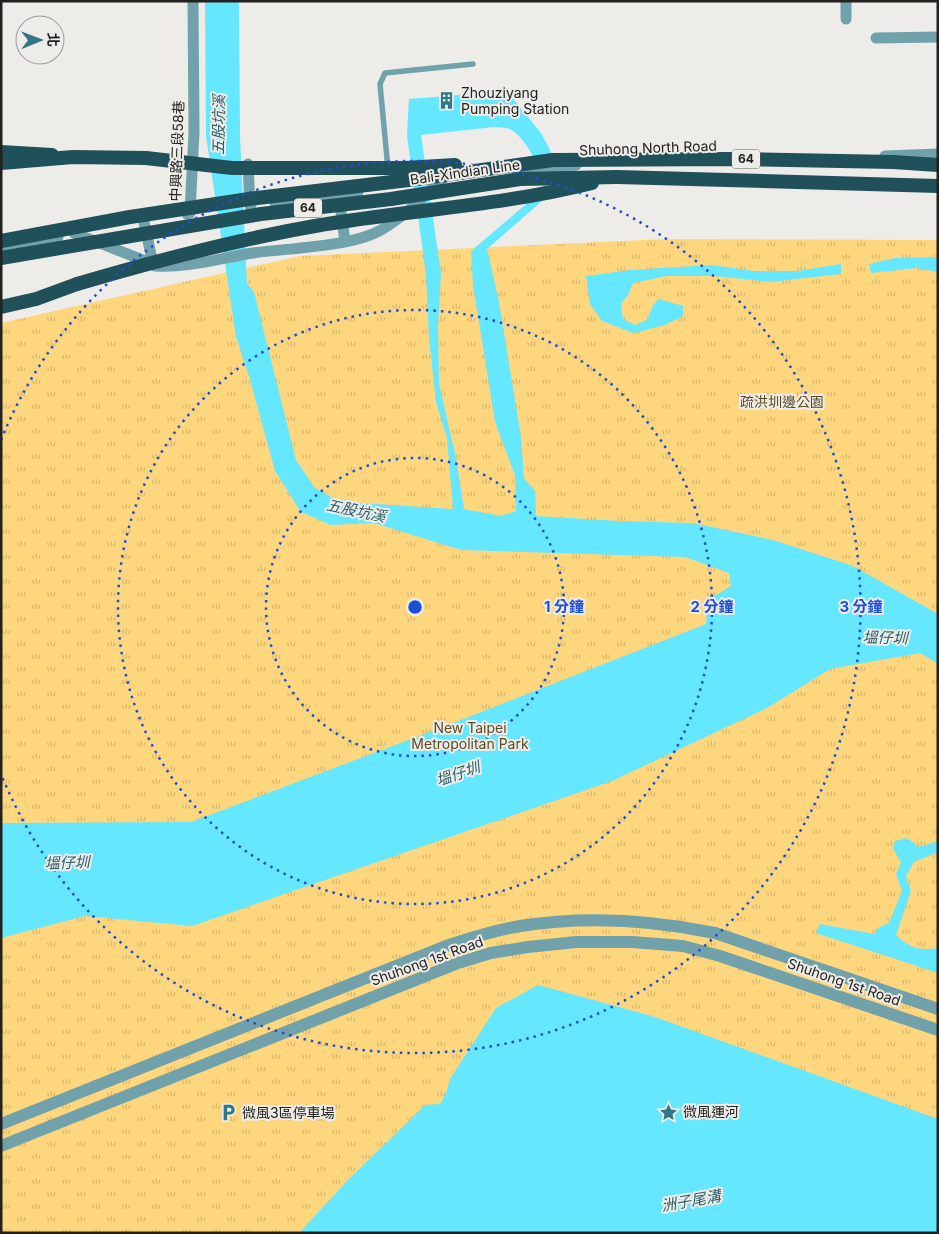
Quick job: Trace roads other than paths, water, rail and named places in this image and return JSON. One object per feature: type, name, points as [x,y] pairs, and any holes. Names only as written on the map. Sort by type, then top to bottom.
[{"type":"highway","points":[[1,152],[73,157],[146,158],[232,168],[300,169],[405,168],[553,160]]},
{"type":"highway","points":[[1,163],[73,157]]},
{"type":"highway","name":"Bali-Xindian Line","points":[[1,241],[130,217],[249,199],[553,160],[742,159],[893,162],[938,165]]},
{"type":"highway","points":[[1,307],[36,299],[77,284],[168,258],[316,226],[520,199],[563,191],[617,177]]},
{"type":"highway","name":"Bali-Xindian Line","points":[[1,258],[261,214],[391,199],[520,179],[617,177],[938,186]]},
{"type":"highway","points":[[1,298],[77,284]]},
{"type":"street","name":"中興路三段58巷","points":[[1,250],[74,233],[190,213],[194,132],[193,1]]},
{"type":"street","points":[[846,1],[846,19]]},
{"type":"street","points":[[876,38],[938,37]]},
{"type":"street","name":"Shuhong North Road","points":[[248,164],[250,206],[339,196],[390,186],[444,179],[604,163],[938,154]]},
{"type":"street","points":[[74,233],[155,266],[189,265],[254,253],[345,241],[380,231],[444,179]]},
{"type":"street","points":[[390,186],[395,220]]},
{"type":"street","points":[[339,196],[345,241]]},
{"type":"street","points":[[144,222],[153,264]]},
{"type":"street","name":"Shuhong 1st Road","points":[[1,1124],[446,946],[479,935],[520,926],[597,921],[660,923],[715,933],[938,1009]]},
{"type":"street","name":"Shuhong 1st Road","points":[[1,1146],[458,963],[491,953],[528,947],[576,942],[622,942],[683,946],[720,956],[938,1030]]},
{"type":"lane","points":[[390,186],[380,84],[386,73],[473,64]]},
{"type":"water","points":[[205,1],[239,1],[240,137],[247,284],[254,292],[296,460],[315,488],[333,498],[360,503],[453,509],[447,438],[436,402],[429,338],[426,274],[407,136],[409,99],[498,92],[511,96],[541,133],[553,157],[549,195],[487,249],[499,302],[521,437],[524,478],[535,491],[536,516],[692,523],[773,540],[853,566],[938,614],[938,664],[920,653],[830,669],[767,708],[612,781],[192,926],[85,916],[1,938],[1,823],[191,822],[435,730],[706,624],[708,600],[731,586],[729,573],[685,557],[461,550],[374,523],[331,525],[301,512],[275,471],[249,376],[236,337],[206,136]],"holes":[[[495,127],[506,128],[519,136],[535,160],[545,183],[539,193],[471,251],[473,285],[495,422],[515,475],[516,511],[501,516],[464,509],[456,458],[439,384],[438,326],[441,273],[421,135]]]},
{"type":"water","points":[[934,257],[938,260],[938,274],[937,272],[917,268],[871,273],[869,264],[895,258]]},
{"type":"water","points":[[841,264],[841,274],[770,282],[714,276],[666,276],[633,283],[628,295],[621,304],[623,319],[635,325],[647,320],[653,305],[659,299],[683,306],[683,316],[665,325],[633,333],[602,321],[590,304],[586,276],[630,270],[711,265],[754,271],[797,271]]},
{"type":"water","points":[[907,838],[919,847],[938,841],[938,852],[914,862],[906,876],[911,891],[896,935],[906,943],[920,949],[938,948],[938,973],[816,933],[820,924],[874,934],[879,927],[889,923],[902,891],[896,874],[901,862],[893,849],[895,841]]},
{"type":"water","name":"微風運河","points":[[538,985],[652,1016],[938,1119],[938,1233],[299,1233],[347,1181],[425,1105],[440,1104],[450,1079],[496,1008]]},
{"type":"place","name":"Zhouziyang Pumping Station","points":[[447,101]]},
{"type":"place","name":"微風運河","points":[[669,1112]]},
{"type":"place","name":"微風3區停車場","points":[[228,1113]]},
{"type":"water label","name":"五股坑溪","points":[[219,125]]},
{"type":"water label","name":"五股坑溪","points":[[356,511]]},
{"type":"water label","name":"塭仔圳","points":[[885,638]]},
{"type":"water label","name":"塭仔圳","points":[[458,774]]},
{"type":"water label","name":"塭仔圳","points":[[67,863]]},
{"type":"water label","name":"洲子尾溝","points":[[691,1201]]},
{"type":"park label","name":"疏洪圳邊公園","points":[[782,402]]},
{"type":"park label","name":"New Taipei Metropolitan Park","points":[[470,736]]}]
